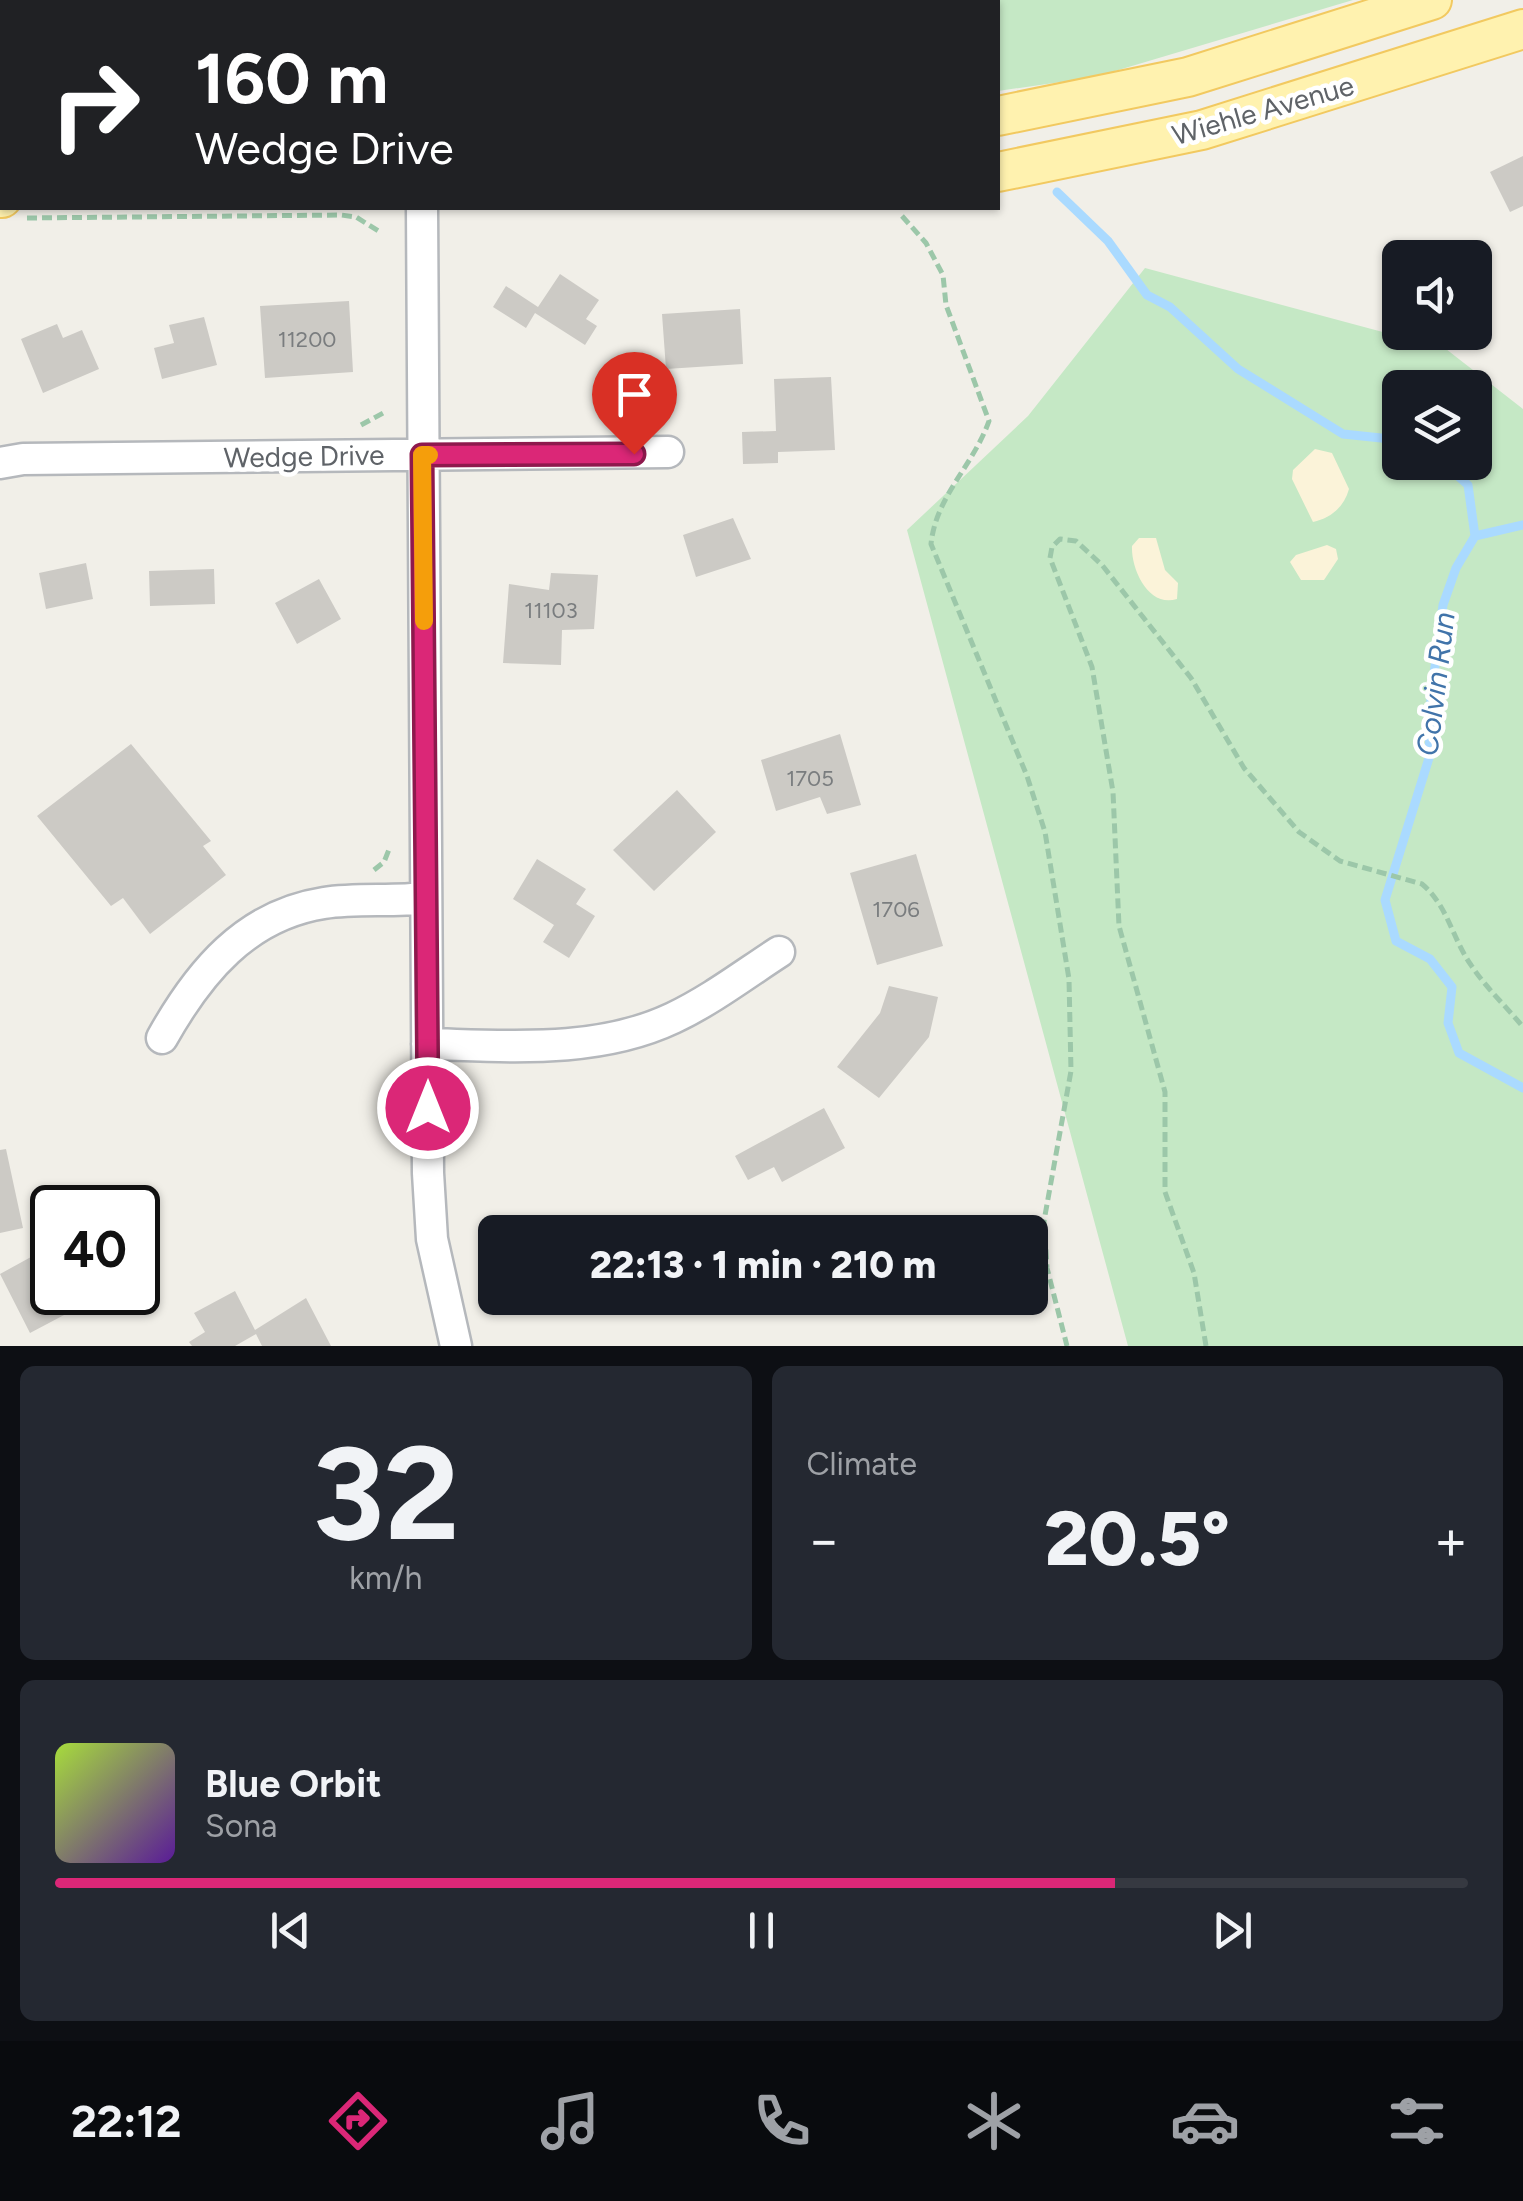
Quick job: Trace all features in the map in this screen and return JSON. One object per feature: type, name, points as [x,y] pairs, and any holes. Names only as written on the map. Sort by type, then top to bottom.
[{"type":"main road","name":"Wiehle Avenue","points":[[1000,116],[1188,77],[1432,0]]},
{"type":"main road","name":"Wiehle Avenue","points":[[1000,172],[1202,130],[1523,29]]},
{"type":"street","points":[[422,210],[432,1239],[456,1346]]},
{"type":"street","name":"Wedge Drive","points":[[0,463],[22,459],[668,452]]},
{"type":"street","points":[[162,1038],[186,994],[252,926],[324,903],[426,898]]},
{"type":"street","points":[[428,1044],[533,1046],[594,1042],[637,1032],[674,1018],[779,952]]},
{"type":"path","points":[[175,210],[341,215],[356,217],[380,232]]},
{"type":"path","points":[[902,216],[926,242],[943,275],[946,305],[989,421],[980,447],[934,516],[931,544],[1027,776],[1045,832],[1068,979],[1071,1071],[1044,1221],[1047,1268],[1067,1346]]},
{"type":"path","points":[[1206,1346],[1194,1273],[1165,1192],[1166,1092],[1120,926],[1112,792],[1092,668],[1050,558],[1052,547],[1060,539],[1076,542],[1102,564],[1191,678],[1244,768],[1300,832],[1319,850],[1362,870],[1422,884],[1447,913],[1479,977],[1523,1026]]},
{"type":"green space","points":[[1000,0],[1353,0],[1095,77],[1000,91]]},
{"type":"green space","points":[[1145,268],[1382,332],[1382,350],[1447,350],[1473,370],[1382,370],[1382,480],[1492,480],[1492,385],[1523,409],[1523,1346],[1128,1346],[907,530],[1028,416]]},
{"type":"sand","points":[[1315,449],[1332,453],[1349,489],[1336,511],[1313,522],[1292,479],[1293,470]]},
{"type":"sand","points":[[1139,538],[1156,538],[1165,570],[1178,583],[1177,599],[1158,598],[1138,576],[1132,546]]},
{"type":"sand","points":[[1327,545],[1336,549],[1338,559],[1324,580],[1301,580],[1290,562],[1296,555]]},
{"type":"building","points":[[1523,156],[1523,206],[1510,212],[1490,172]]},
{"type":"building","points":[[560,274],[599,300],[586,319],[597,326],[585,345],[535,313],[526,328],[493,307],[506,286],[538,307]]},
{"type":"building","points":[[349,301],[353,372],[265,378],[260,306]]},
{"type":"building","points":[[740,309],[743,364],[666,369],[662,314]]},
{"type":"building","points":[[204,317],[217,365],[162,379],[154,348],[174,343],[169,325]]},
{"type":"building","points":[[57,324],[63,338],[82,330],[99,369],[43,393],[21,339]]},
{"type":"building","points":[[831,377],[835,450],[778,452],[778,463],[743,464],[742,432],[776,431],[774,379]]},
{"type":"building","points":[[733,518],[751,559],[696,577],[683,535]]},
{"type":"building","points":[[86,563],[93,599],[46,609],[39,573]]},
{"type":"building","points":[[214,569],[215,604],[150,606],[149,571]]},
{"type":"building","points":[[551,573],[598,575],[594,629],[562,630],[561,665],[503,663],[509,584],[549,590]]},
{"type":"building","points":[[319,579],[341,619],[297,644],[275,603]]},
{"type":"building","points":[[840,734],[861,805],[827,814],[820,797],[776,811],[761,760]]},
{"type":"building","points":[[131,744],[211,841],[203,846],[226,875],[150,934],[123,898],[111,906],[37,816]]},
{"type":"building","points":[[677,790],[716,832],[654,891],[613,850]]},
{"type":"building","points":[[916,854],[943,946],[877,965],[850,873]]},
{"type":"building","points":[[537,859],[586,889],[576,904],[595,916],[569,958],[543,942],[554,925],[513,899]]},
{"type":"building","points":[[889,986],[938,997],[929,1037],[879,1098],[837,1067],[880,1013]]},
{"type":"building","points":[[824,1108],[845,1148],[782,1182],[774,1167],[748,1180],[735,1156]]},
{"type":"building","points":[[6,1149],[23,1228],[0,1233],[0,1150]]},
{"type":"building","points":[[30,1258],[30,1315],[64,1315],[30,1333],[0,1274]]},
{"type":"building","points":[[235,1291],[255,1330],[306,1298],[331,1346],[262,1346],[256,1334],[235,1346],[192,1346],[189,1342],[205,1332],[194,1313]]},
{"type":"waterway","name":"Colvin Run","points":[[1057,192],[1108,241],[1147,295],[1170,307],[1238,369],[1343,434],[1382,438]]},
{"type":"waterway","name":"Colvin Run","points":[[1462,480],[1468,485],[1475,536],[1456,568],[1443,605],[1431,697],[1429,758],[1385,900],[1396,941],[1430,959],[1452,987],[1448,1023],[1459,1053],[1523,1088]]},
{"type":"waterway","points":[[1475,536],[1523,525]]},
{"type":"slow traffic","points":[[424,621],[422,455],[429,455]]},
{"type":"route","points":[[428,1108],[422,455],[634,454]]}]
